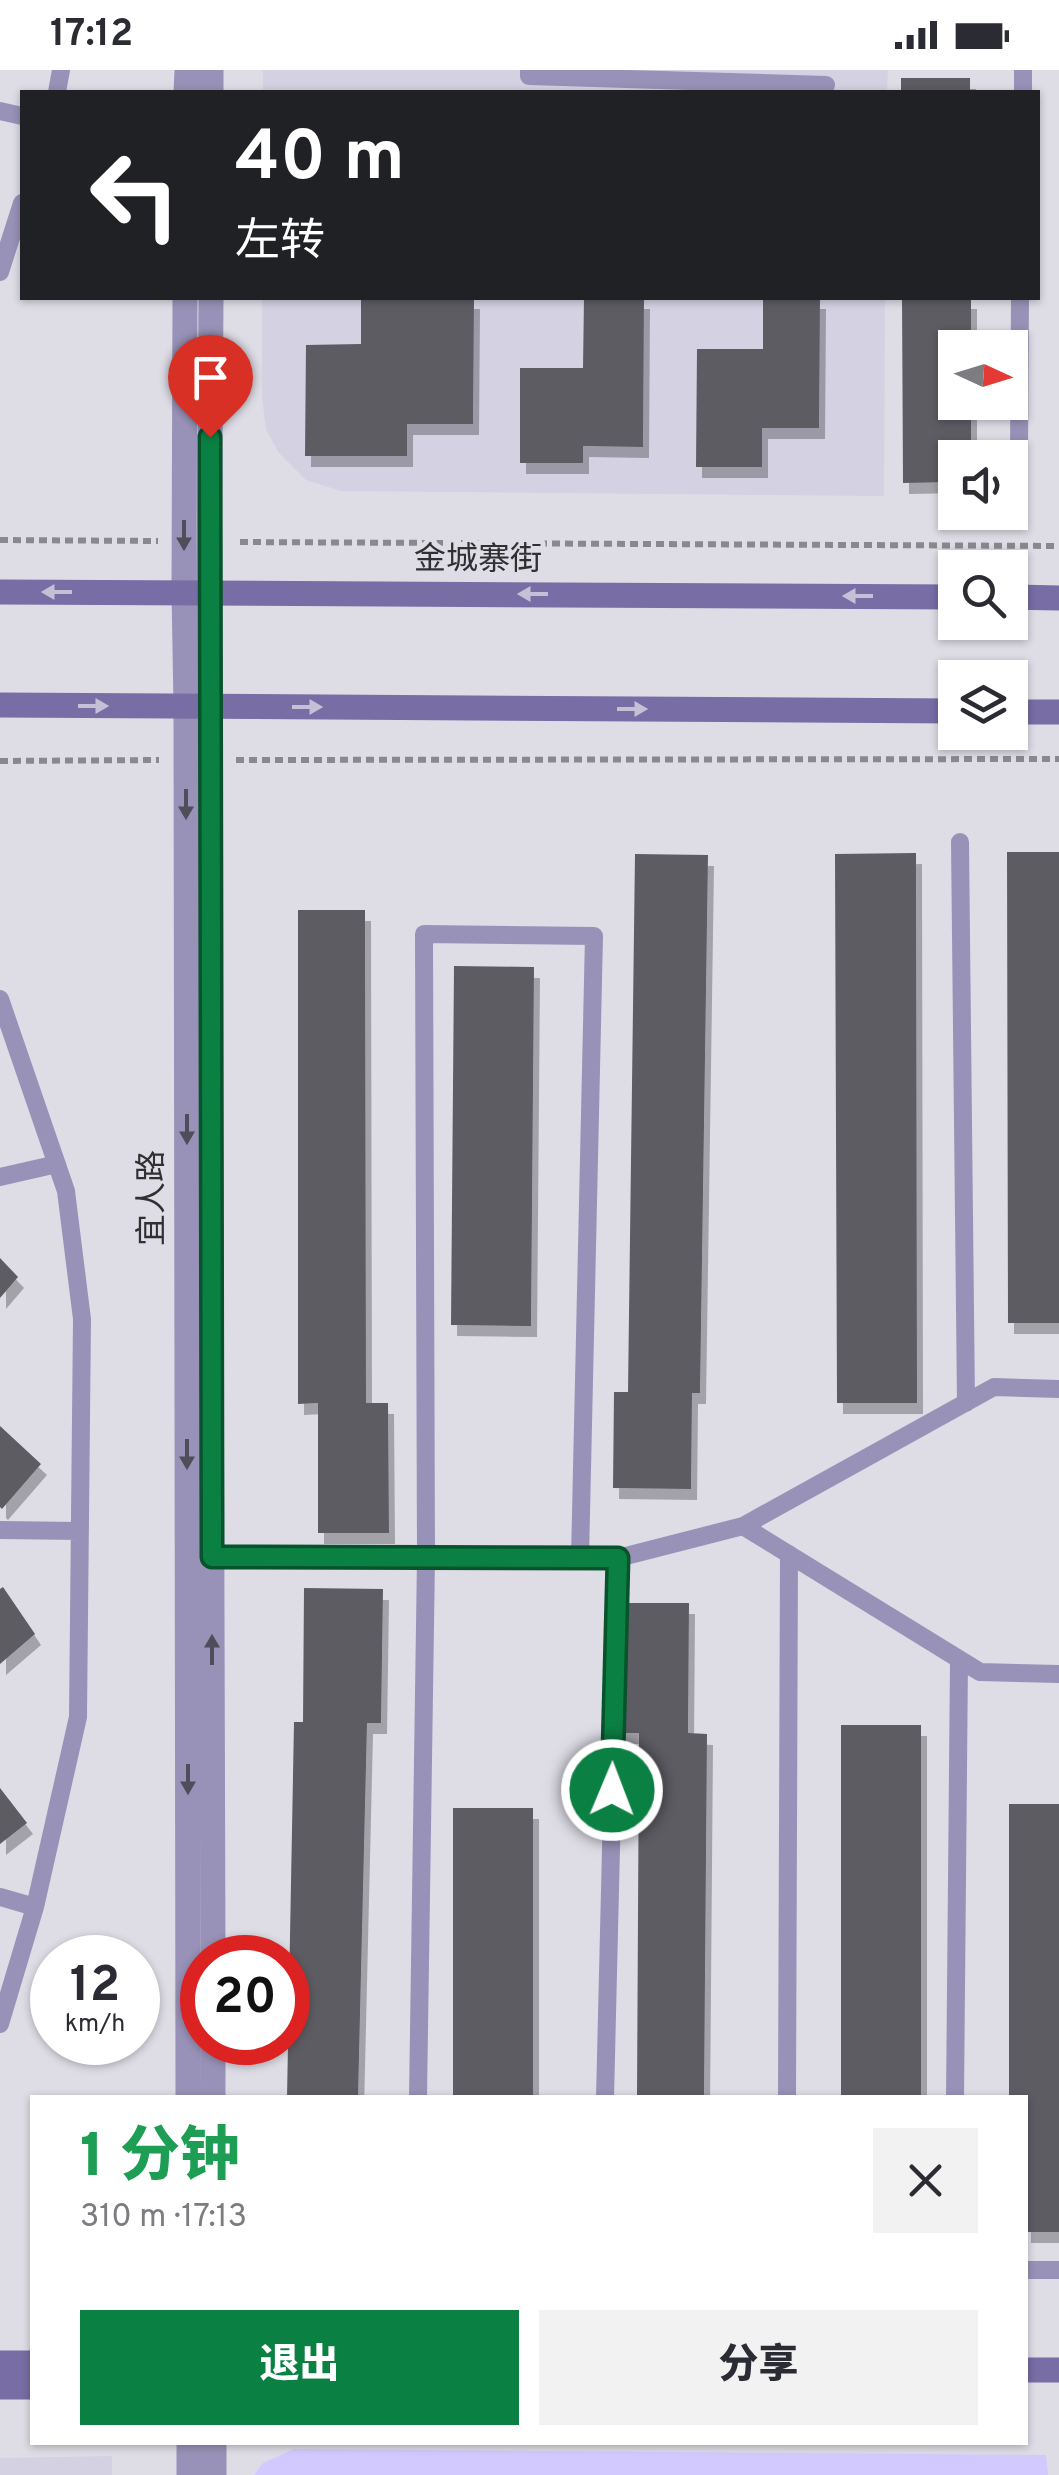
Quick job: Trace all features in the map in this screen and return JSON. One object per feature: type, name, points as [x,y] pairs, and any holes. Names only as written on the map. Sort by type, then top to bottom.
[{"type":"main road","name":"金城寨街","points":[[0,592],[938,597]]},
{"type":"main road","points":[[1028,597],[1059,598]]},
{"type":"main road","points":[[0,705],[938,711]]},
{"type":"main road","points":[[1028,712],[1059,712]]},
{"type":"main road","points":[[0,2363],[30,2363]]},
{"type":"main road","points":[[1028,2370],[1059,2370]]},
{"type":"main road","points":[[0,2387],[30,2387]]},
{"type":"main road","points":[[1028,2387],[1059,2387]]},
{"type":"street","name":"宜人路","points":[[186,300],[197,541]]},
{"type":"street","name":"宜人路","points":[[188,2095],[200,1557],[196,592],[210,300]]},
{"type":"street","name":"宜人路","points":[[200,1557],[212,1935]]},
{"type":"street","points":[[213,2065],[213,2095]]},
{"type":"street","points":[[190,2445],[190,2475]]},
{"type":"street","points":[[214,2445],[214,2475]]},
{"type":"lane","points":[[529,70],[529,76],[826,85]]},
{"type":"lane","points":[[0,272],[20,209]]},
{"type":"lane","points":[[1018,440],[1020,300]]},
{"type":"lane","points":[[960,842],[966,1403]]},
{"type":"lane","points":[[418,2095],[426,1558],[424,934],[594,936],[580,1558]]},
{"type":"lane","points":[[0,999],[66,1191],[82,1319],[78,1717],[35,1907],[0,2024]]},
{"type":"lane","points":[[0,1177],[57,1164]]},
{"type":"lane","points":[[200,1557],[618,1558],[743,1526],[994,1387],[1059,1390]]},
{"type":"lane","points":[[743,1526],[980,1672],[1059,1674]]},
{"type":"lane","points":[[0,1530],[80,1530]]},
{"type":"lane","points":[[787,2095],[789,1554]]},
{"type":"lane","points":[[605,2095],[618,1558]]},
{"type":"lane","points":[[955,2095],[960,1660]]},
{"type":"lane","points":[[0,1897],[35,1907]]},
{"type":"lane","points":[[1028,2270],[1059,2270]]},
{"type":"path","points":[[0,540],[1059,546]]},
{"type":"path","points":[[0,761],[1059,759]]},
{"type":"shaded area","points":[[263,70],[888,70],[887,90],[263,90]]},
{"type":"shaded area","points":[[262,300],[885,300],[884,496],[341,491],[306,480],[279,453],[266,430]]},
{"type":"shaded area","points":[[294,2449],[1046,2455],[1048,2475],[254,2475],[263,2463]]},
{"type":"shaded area","points":[[112,2456],[112,2475],[0,2475],[0,2458]]},
{"type":"building","points":[[901,78],[970,78],[970,90],[901,90]]},
{"type":"building","points":[[361,300],[474,300],[473,424],[407,424],[407,456],[305,456],[306,345],[361,344]]},
{"type":"building","points":[[584,300],[644,300],[643,447],[583,446],[583,463],[520,463],[520,368],[583,368]]},
{"type":"building","points":[[763,300],[820,300],[819,428],[762,428],[762,467],[696,467],[697,349],[763,349]]},
{"type":"building","points":[[902,300],[971,300],[971,330],[938,330],[938,420],[971,420],[971,440],[938,440],[938,482],[903,483]]},
{"type":"building","points":[[1007,852],[1059,852],[1059,1323],[1008,1323]]},
{"type":"building","points":[[916,853],[917,1403],[837,1403],[835,854]]},
{"type":"building","points":[[635,854],[708,855],[700,1393],[692,1393],[691,1489],[613,1488],[614,1392],[628,1392]]},
{"type":"building","points":[[298,910],[365,910],[366,1403],[388,1403],[389,1533],[318,1533],[318,1403],[298,1404]]},
{"type":"building","points":[[454,966],[534,967],[531,1326],[451,1325]]},
{"type":"building","points":[[0,1258],[18,1277],[0,1298]]},
{"type":"building","points":[[0,1426],[41,1464],[2,1509],[0,1507]]},
{"type":"building","points":[[3,1587],[35,1634],[0,1664],[0,1589]]},
{"type":"building","points":[[304,1588],[383,1589],[381,1723],[367,1723],[358,2095],[287,2095],[288,2065],[310,2065],[310,1935],[290,1935],[294,1722],[303,1722]]},
{"type":"building","points":[[618,1603],[689,1603],[688,1733],[707,1734],[704,2095],[637,2095],[639,1733],[618,1733]]},
{"type":"building","points":[[841,1725],[921,1725],[921,2095],[841,2095]]},
{"type":"building","points":[[0,1788],[27,1823],[0,1844]]},
{"type":"building","points":[[1009,1804],[1059,1804],[1059,2232],[1028,2232],[1028,2095],[1009,2095]]},
{"type":"building","points":[[453,1808],[533,1808],[533,2095],[453,2095]]},
{"type":"route","points":[[210,437],[212,1557],[618,1558],[612,1790]]}]
